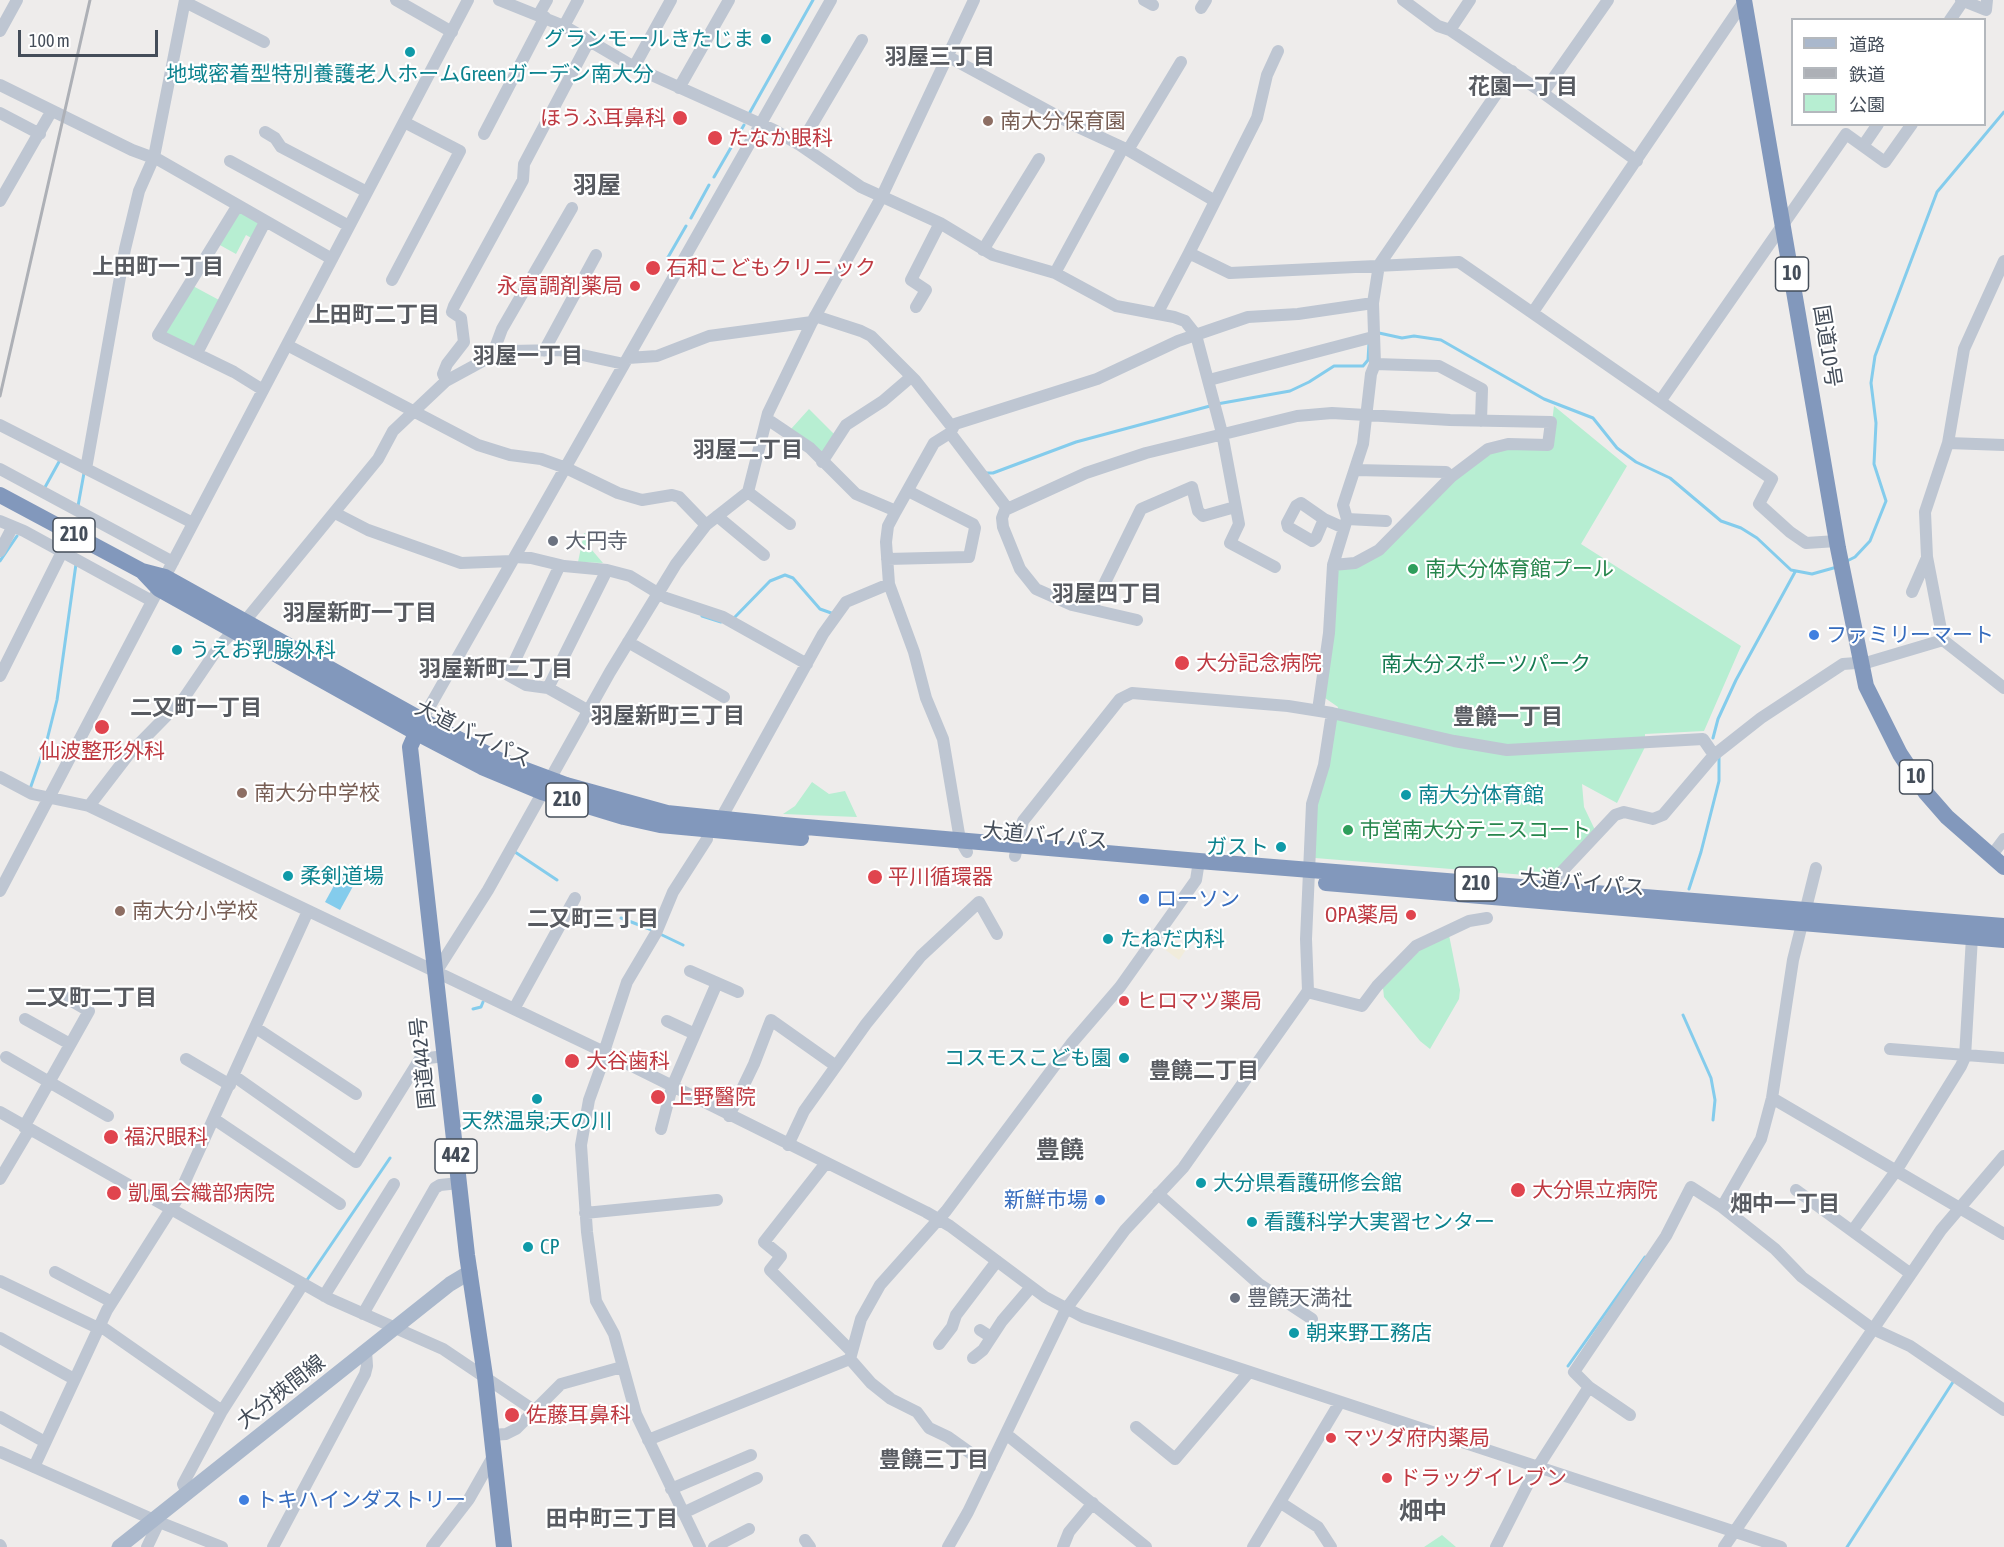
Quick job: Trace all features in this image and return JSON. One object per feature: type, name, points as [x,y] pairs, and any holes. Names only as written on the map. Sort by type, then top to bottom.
[{"type":"highway","name":"国道10号","points":[[1745,0],[1837,545],[1866,686],[1878,715],[1926,793],[1947,817],[2004,867]]},
{"type":"highway","name":"大道バイパス","points":[[3,497],[162,582],[419,726],[482,767],[546,786],[639,806],[706,824],[1802,917],[2004,926]]},
{"type":"highway","name":"国道10号","points":[[1862,664],[1887,716],[1934,786],[1954,811],[2001,850]]},
{"type":"highway","name":"国道442号","points":[[419,726],[410,747],[459,1183],[485,1376],[504,1547]]},
{"type":"highway","name":"大道バイパス","points":[[1310,876],[1552,890],[2004,940]]},
{"type":"main road","name":"大分挾間線","points":[[119,1547],[156,1521],[187,1493],[366,1351],[470,1272]]},
{"type":"street","points":[[0,30],[17,0]]},
{"type":"street","points":[[396,0],[452,32]]},
{"type":"street","points":[[0,891],[468,0]]},
{"type":"street","points":[[499,0],[564,26],[634,67],[761,124],[800,145],[881,198],[940,223],[1000,258],[1055,273],[1110,304],[1185,321],[1196,335],[1222,433],[1239,524],[1230,543],[1275,567]]},
{"type":"street","points":[[484,134],[542,16],[547,0]]},
{"type":"street","points":[[564,26],[578,0]]},
{"type":"street","points":[[634,67],[671,0]]},
{"type":"street","points":[[679,88],[729,0]]},
{"type":"street","points":[[419,726],[831,0]]},
{"type":"street","points":[[436,972],[488,890],[658,593],[706,525],[748,492],[767,419],[814,319],[881,198],[974,0]]},
{"type":"street","points":[[1402,0],[1438,26],[1450,30],[1512,71],[1637,161]]},
{"type":"street","points":[[1450,30],[1470,0]]},
{"type":"street","points":[[1543,93],[1608,0]]},
{"type":"street","points":[[1533,312],[1745,0]]},
{"type":"street","points":[[1951,18],[1962,1],[1986,10],[1987,0]]},
{"type":"street","points":[[86,469],[125,249],[139,191],[154,157],[185,1],[264,42]]},
{"type":"street","points":[[800,145],[862,40]]},
{"type":"street","points":[[446,381],[443,374],[447,364],[464,342],[461,318],[452,312],[454,306],[523,180],[524,165],[588,41]]},
{"type":"street","points":[[1157,314],[1257,118],[1267,75],[1278,51]]},
{"type":"street","points":[[947,57],[1076,126],[1125,149],[1215,201]]},
{"type":"street","points":[[1055,273],[1125,149],[1181,62]]},
{"type":"street","points":[[1318,710],[1329,633],[1333,565],[1345,523],[1343,505],[1363,444],[1365,416],[1375,364],[1373,303],[1379,265],[1512,71]]},
{"type":"street","points":[[0,85],[51,112],[154,157],[332,259]]},
{"type":"street","points":[[1,199],[51,112]]},
{"type":"street","points":[[0,113],[40,134]]},
{"type":"street","points":[[392,280],[460,151],[404,122]]},
{"type":"street","points":[[1863,146],[1877,126]]},
{"type":"street","points":[[1661,400],[1846,134],[1885,162],[1911,126]]},
{"type":"street","points":[[265,132],[275,138],[281,147],[367,192]]},
{"type":"street","points":[[983,250],[1039,159]]},
{"type":"street","points":[[230,161],[349,226]]},
{"type":"street","points":[[238,205],[158,335],[197,353],[263,390]]},
{"type":"street","points":[[492,356],[502,329],[572,208]]},
{"type":"street","points":[[197,353],[265,222]]},
{"type":"street","points":[[916,307],[926,290],[910,280],[940,223]]},
{"type":"street","points":[[1189,253],[1230,273],[1459,262],[1772,479],[1759,504],[1790,532],[1806,543],[1837,545]]},
{"type":"street","points":[[544,351],[596,255]]},
{"type":"street","points":[[2004,261],[1964,348],[1948,442],[1925,512],[1927,557],[1943,640],[2004,688]]},
{"type":"street","points":[[963,846],[943,739],[926,699],[914,652],[889,584],[887,559],[888,526],[934,443],[951,430],[1097,379],[1169,344],[1253,316],[1298,314],[1373,303]]},
{"type":"street","points":[[89,806],[129,754],[184,698],[218,648],[335,513],[378,459],[393,431],[446,381],[492,356],[511,351],[544,351],[578,353],[626,361],[657,356],[709,336],[814,319],[861,331],[871,336],[911,377],[1007,508]]},
{"type":"street","points":[[1209,380],[1373,337]]},
{"type":"street","points":[[287,345],[491,450],[541,459],[566,468],[618,493],[642,500],[672,495],[679,497],[706,525]]},
{"type":"street","points":[[1375,364],[1439,366],[1482,389],[1481,421]]},
{"type":"street","points":[[822,462],[846,425],[883,401],[911,377]]},
{"type":"street","points":[[1137,620],[1054,598],[1029,582],[1020,569],[1002,524],[1007,508],[1086,473],[1146,453],[1276,420],[1317,414],[1551,422],[1548,445],[1508,444],[1488,449],[1451,477],[1379,550],[1355,562],[1333,565]]},
{"type":"street","points":[[767,419],[810,448],[856,494],[896,511]]},
{"type":"street","points":[[0,425],[193,523]]},
{"type":"street","points":[[1948,442],[2004,445]]},
{"type":"street","points":[[0,469],[162,582]]},
{"type":"street","points":[[1355,470],[1446,472],[1451,477]]},
{"type":"street","points":[[1092,609],[1140,509],[1192,487],[1198,511],[1203,516],[1235,507]]},
{"type":"street","points":[[887,559],[969,557],[975,528],[973,524],[908,491]]},
{"type":"street","points":[[748,492],[790,524]]},
{"type":"street","points":[[335,513],[368,530],[461,563],[531,558],[630,576],[666,598],[723,617],[807,664]]},
{"type":"street","points":[[717,516],[764,555]]},
{"type":"street","points":[[1324,519],[1345,523],[1386,521]]},
{"type":"street","points":[[0,521],[62,552],[162,582]]},
{"type":"street","points":[[0,551],[12,528]]},
{"type":"street","points":[[0,676],[62,552]]},
{"type":"street","points":[[1912,592],[1927,557]]},
{"type":"street","points":[[560,565],[508,675],[526,685],[548,688],[589,711]]},
{"type":"street","points":[[548,688],[607,570]]},
{"type":"street","points":[[727,826],[724,813],[823,634],[846,603],[889,584]]},
{"type":"street","points":[[1552,890],[1553,881],[1615,815],[1624,812],[1653,819],[1663,815],[1714,755],[1761,718],[1843,664],[1862,664],[1943,640]]},
{"type":"street","points":[[628,642],[724,697]]},
{"type":"street","points":[[1016,850],[1023,821],[1120,699],[1132,693],[1318,710],[1454,741],[1507,750],[1703,740],[1714,755]]},
{"type":"street","points":[[948,1547],[990,1467],[1066,1309],[1101,1260],[1197,1148],[1307,992],[1309,976],[1306,939],[1312,804],[1324,765],[1332,713]]},
{"type":"street","points":[[0,777],[24,792],[89,806],[605,1052],[939,1219],[1031,1287],[1066,1309],[1249,1372],[1781,1547]]},
{"type":"street","points":[[700,1547],[634,1407],[614,1334],[596,1301],[581,1162],[582,1138],[592,1089],[627,982],[656,933],[673,892],[707,839],[706,824]]},
{"type":"street","points":[[851,1356],[861,1319],[874,1293],[914,1244],[939,1219],[1071,1044],[1120,987],[1196,880],[1198,866]]},
{"type":"street","points":[[1722,1207],[1761,1139],[1772,1098],[1802,917],[1816,868]]},
{"type":"street","points":[[514,1010],[575,898]]},
{"type":"street","points":[[788,1145],[804,1111],[866,1024],[921,956],[979,902],[996,933]]},
{"type":"street","points":[[34,1467],[111,1302],[171,1211],[308,911]]},
{"type":"street","points":[[1307,992],[1362,1006],[1377,986],[1416,946],[1468,921],[1487,918]]},
{"type":"street","points":[[1853,1230],[1896,1171],[1965,1057],[1972,937]]},
{"type":"street","points":[[690,971],[738,992]]},
{"type":"street","points":[[661,1129],[672,1087],[717,983]]},
{"type":"street","points":[[0,1179],[49,1081],[89,1011],[58,993]]},
{"type":"street","points":[[25,1019],[70,1044]]},
{"type":"street","points":[[729,1116],[754,1064],[771,1020],[837,1066]]},
{"type":"street","points":[[667,1021],[695,1034]]},
{"type":"street","points":[[256,1028],[356,1094]]},
{"type":"street","points":[[1890,1049],[1965,1057],[2004,1058]]},
{"type":"street","points":[[186,1059],[232,1080],[356,1162],[420,1059],[445,1056]]},
{"type":"street","points":[[6,1057],[108,1116]]},
{"type":"street","points":[[1772,1098],[2004,1234]]},
{"type":"street","points":[[0,1112],[324,1296],[443,1348],[535,1411]]},
{"type":"street","points":[[214,1119],[340,1204]]},
{"type":"street","points":[[1724,1547],[1732,1531],[1959,1206],[2004,1156]]},
{"type":"street","points":[[826,1163],[764,1242],[781,1256],[770,1270],[851,1356],[882,1393],[917,1412],[929,1428],[948,1437],[990,1467]]},
{"type":"street","points":[[363,1314],[435,1188],[440,1185],[459,1183]]},
{"type":"street","points":[[324,1296],[394,1184]]},
{"type":"street","points":[[1630,1415],[1589,1387],[1574,1372],[1666,1236],[1691,1187],[1722,1207],[1775,1249],[1802,1277],[1873,1329],[1910,1346],[2004,1410]]},
{"type":"street","points":[[1796,1190],[1911,1274]]},
{"type":"street","points":[[1158,1194],[1259,1284],[1312,1319]]},
{"type":"street","points":[[585,1213],[717,1200]]},
{"type":"street","points":[[939,1344],[952,1327],[956,1315],[997,1262]]},
{"type":"street","points":[[55,1272],[111,1302]]},
{"type":"street","points":[[0,1281],[98,1327],[222,1411]]},
{"type":"street","points":[[187,1493],[183,1484],[222,1411],[303,1284]]},
{"type":"street","points":[[973,1358],[983,1350],[986,1334],[1031,1287]]},
{"type":"street","points":[[0,1338],[74,1379]]},
{"type":"street","points":[[273,1547],[365,1374],[368,1361],[366,1351]]},
{"type":"street","points":[[648,1440],[851,1356]]},
{"type":"street","points":[[492,1435],[509,1433],[535,1411],[561,1384],[622,1367]]},
{"type":"street","points":[[1136,1427],[1175,1459],[1249,1372]]},
{"type":"street","points":[[1496,1547],[1537,1467],[1589,1387]]},
{"type":"street","points":[[1253,1547],[1340,1402]]},
{"type":"street","points":[[0,1417],[45,1442]]},
{"type":"street","points":[[1006,1434],[1143,1546]]},
{"type":"street","points":[[0,1452],[156,1521],[222,1547]]},
{"type":"street","points":[[432,1547],[469,1499],[494,1455]]},
{"type":"street","points":[[671,1489],[751,1455]]},
{"type":"street","points":[[683,1513],[758,1478]]},
{"type":"street","points":[[1063,1547],[1069,1532],[1092,1503]]},
{"type":"street","points":[[1281,1503],[1318,1527],[1331,1547]]},
{"type":"street","points":[[147,1547],[156,1521]]},
{"type":"street","points":[[714,1547],[749,1529]]},
{"type":"green space","points":[[239,211],[261,224],[253,239],[246,235],[236,254],[218,244]]},
{"type":"green space","points":[[193,286],[219,300],[195,348],[164,333]]},
{"type":"green space","name":"南大分スポーツパーク","points":[[1554,406],[1627,466],[1581,544],[1741,646],[1704,731],[1645,734],[1645,747],[1617,803],[1582,784],[1584,807],[1595,830],[1550,877],[1315,858],[1316,804],[1328,767],[1338,707],[1325,698],[1337,570],[1355,567],[1489,451],[1549,447]]},
{"type":"green space","points":[[809,409],[834,434],[822,458],[791,429]]},
{"type":"green space","points":[[584,533],[594,537],[591,549],[603,563],[578,562]]},
{"type":"green space","points":[[812,782],[829,794],[845,791],[857,817],[783,814],[795,806]]},
{"type":"green space","points":[[1449,935],[1460,990],[1459,999],[1430,1049],[1420,1041],[1384,997],[1383,988],[1420,950]]},
{"type":"green space","points":[[1442,1535],[1456,1547],[1424,1547]]},
{"type":"sand","points":[[1171,937],[1187,948],[1179,960],[1163,948]]},
{"type":"water","points":[[342,871],[357,879],[340,910],[325,902]]},
{"type":"waterway","points":[[749,114],[813,0]]},
{"type":"waterway","points":[[1845,562],[1855,557],[1870,541],[1886,501],[1874,464],[1876,423],[1871,383],[1875,356],[1937,192],[2004,112]]},
{"type":"waterway","points":[[714,177],[744,125]]},
{"type":"waterway","points":[[691,218],[709,185]]},
{"type":"waterway","points":[[667,259],[686,226]]},
{"type":"waterway","points":[[1379,333],[1402,338],[1414,336],[1441,340],[1544,399],[1593,418],[1617,448],[1636,462],[1670,478],[1721,521],[1741,528],[1757,538],[1791,570],[1812,574],[1837,567]]},
{"type":"waterway","points":[[1217,404],[1290,391],[1334,366],[1363,366],[1368,360],[1369,343]]},
{"type":"waterway","points":[[985,473],[993,473],[1076,442],[1210,406]]},
{"type":"waterway","points":[[44,489],[60,460]]},
{"type":"waterway","points":[[78,506],[84,473]]},
{"type":"waterway","points":[[0,561],[17,536]]},
{"type":"waterway","points":[[30,789],[47,740],[57,700],[76,564]]},
{"type":"waterway","points":[[1713,738],[1718,719],[1736,680],[1795,572]]},
{"type":"waterway","points":[[733,619],[770,581],[785,575],[793,578],[820,609],[834,614]]},
{"type":"waterway","points":[[702,616],[721,622]]},
{"type":"waterway","points":[[1689,889],[1719,781],[1719,757]]},
{"type":"waterway","points":[[515,852],[557,880]]},
{"type":"waterway","points":[[621,918],[652,930]]},
{"type":"waterway","points":[[660,934],[683,945]]},
{"type":"waterway","points":[[473,1009],[481,1007],[483,1002]]},
{"type":"waterway","points":[[1683,1015],[1711,1078],[1715,1100],[1713,1120]]},
{"type":"waterway","points":[[307,1280],[390,1158]]},
{"type":"waterway","points":[[1568,1366],[1645,1257]]},
{"type":"waterway","points":[[1847,1547],[1953,1382]]},
{"type":"railway","points":[[0,396],[90,0]]},
{"type":"place","name":"グランモールきたじま","points":[[766,39]]},
{"type":"place","name":"地域密着型特別養護老人ホームGreenガーデン南大分","points":[[410,52]]},
{"type":"place","name":"ほうふ耳鼻科","points":[[680,118]]},
{"type":"place","name":"南大分保育園","points":[[988,121]]},
{"type":"place","name":"たなか眼科","points":[[715,138]]},
{"type":"place","name":"石和こどもクリニック","points":[[653,268]]},
{"type":"place","name":"永富調剤薬局","points":[[635,286]]},
{"type":"place","name":"大円寺","points":[[553,541]]},
{"type":"place","name":"南大分体育館プール","points":[[1413,569]]},
{"type":"place","name":"ファミリーマート","points":[[1814,635]]},
{"type":"place","name":"うえお乳腺外科","points":[[177,650]]},
{"type":"place","name":"大分記念病院","points":[[1182,663]]},
{"type":"place","name":"仙波整形外科","points":[[102,727]]},
{"type":"place","name":"南大分中学校","points":[[242,793]]},
{"type":"place","name":"南大分体育館","points":[[1406,795]]},
{"type":"place","name":"市営南大分テニスコート","points":[[1348,830]]},
{"type":"place","name":"ガスト","points":[[1281,847]]},
{"type":"place","name":"柔剣道場","points":[[288,876]]},
{"type":"place","name":"平川循環器","points":[[875,877]]},
{"type":"place","name":"ローソン","points":[[1144,899]]},
{"type":"place","name":"南大分小学校","points":[[120,911]]},
{"type":"place","name":"OPA薬局","points":[[1411,915]]},
{"type":"place","name":"たねだ内科","points":[[1108,939]]},
{"type":"place","name":"ヒロマツ薬局","points":[[1124,1001]]},
{"type":"place","name":"コスモスこども園","points":[[1124,1058]]},
{"type":"place","name":"大谷歯科","points":[[572,1061]]},
{"type":"place","name":"上野醫院","points":[[658,1097]]},
{"type":"place","name":"天然温泉;天の川","points":[[537,1099]]},
{"type":"place","name":"福沢眼科","points":[[111,1137]]},
{"type":"place","name":"大分県看護研修会館","points":[[1201,1183]]},
{"type":"place","name":"大分県立病院","points":[[1518,1190]]},
{"type":"place","name":"凱風会織部病院","points":[[114,1193]]},
{"type":"place","name":"新鮮市場","points":[[1100,1200]]},
{"type":"place","name":"看護科学大実習センター","points":[[1252,1222]]},
{"type":"place","name":"CP","points":[[528,1247]]},
{"type":"place","name":"豊饒天満社","points":[[1235,1298]]},
{"type":"place","name":"朝来野工務店","points":[[1294,1333]]},
{"type":"place","name":"佐藤耳鼻科","points":[[512,1415]]},
{"type":"place","name":"マツダ府内薬局","points":[[1331,1438]]},
{"type":"place","name":"ドラッグイレブン","points":[[1387,1478]]},
{"type":"place","name":"トキハインダストリー","points":[[244,1500]]},
{"type":"district","name":"羽屋三丁目","points":[[940,57]]},
{"type":"district","name":"花園一丁目","points":[[1523,87]]},
{"type":"district","name":"羽屋","points":[[597,185]]},
{"type":"district","name":"上田町一丁目","points":[[158,267]]},
{"type":"district","name":"上田町二丁目","points":[[374,315]]},
{"type":"district","name":"羽屋一丁目","points":[[528,356]]},
{"type":"district","name":"羽屋二丁目","points":[[748,450]]},
{"type":"district","name":"羽屋四丁目","points":[[1107,594]]},
{"type":"district","name":"羽屋新町一丁目","points":[[360,613]]},
{"type":"district","name":"羽屋新町二丁目","points":[[496,669]]},
{"type":"district","name":"二又町一丁目","points":[[196,708]]},
{"type":"district","name":"羽屋新町三丁目","points":[[668,716]]},
{"type":"district","name":"豊饒一丁目","points":[[1508,717]]},
{"type":"district","name":"二又町三丁目","points":[[593,919]]},
{"type":"district","name":"二又町二丁目","points":[[91,998]]},
{"type":"district","name":"豊饒二丁目","points":[[1204,1071]]},
{"type":"district","name":"豊饒","points":[[1060,1150]]},
{"type":"district","name":"畑中一丁目","points":[[1785,1204]]},
{"type":"district","name":"豊饒三丁目","points":[[934,1460]]},
{"type":"district","name":"畑中","points":[[1423,1511]]},
{"type":"district","name":"田中町三丁目","points":[[612,1519]]}]
